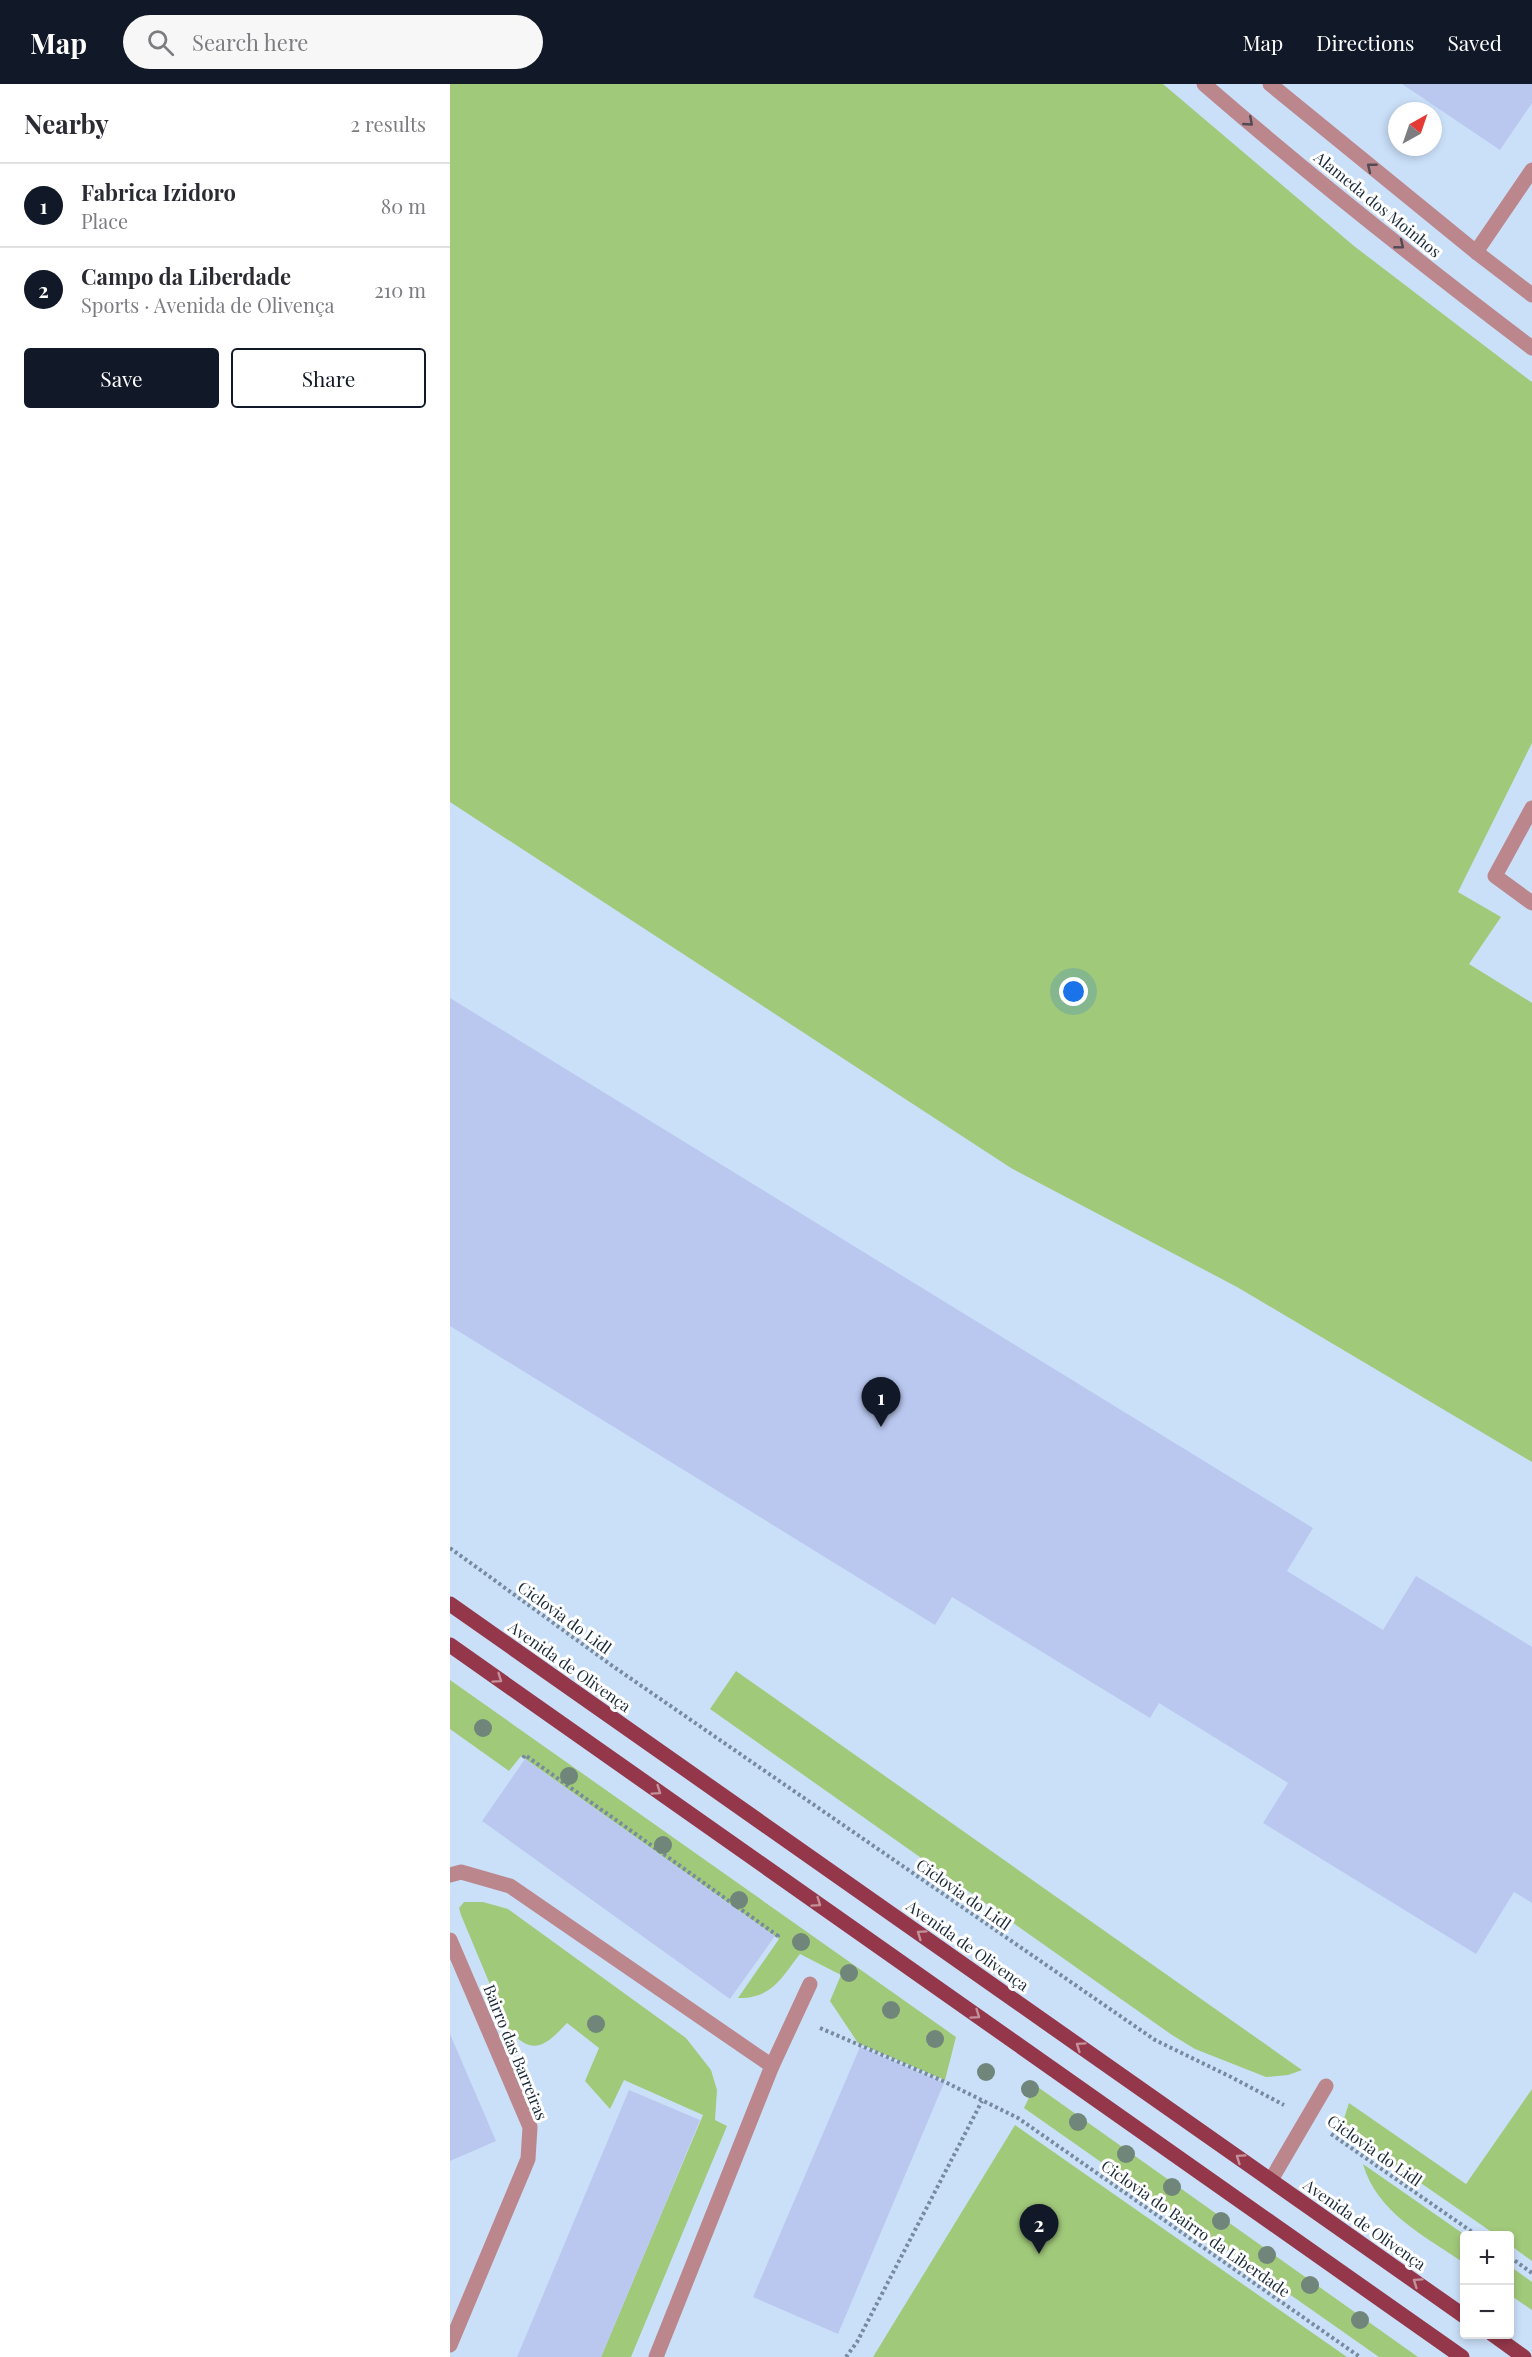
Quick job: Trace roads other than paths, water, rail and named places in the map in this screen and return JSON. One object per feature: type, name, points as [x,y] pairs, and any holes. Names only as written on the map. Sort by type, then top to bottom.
[{"type":"main road","name":"Avenida de Olivença","points":[[450,1604],[1460,2313]]},
{"type":"main road","points":[[450,1645],[1462,2357]]},
{"type":"main road","points":[[1498,2339],[1524,2357]]},
{"type":"street","name":"Alameda dos Moinhos","points":[[1204,84],[1259,132],[1444,282],[1532,348]]},
{"type":"street","name":"Alameda dos Moinhos","points":[[1270,84],[1476,252],[1532,294]]},
{"type":"street","points":[[1476,252],[1532,170]]},
{"type":"street","points":[[1532,808],[1495,876],[1532,903]]},
{"type":"street","points":[[450,1875],[461,1872],[510,1886],[772,2066]]},
{"type":"street","name":"Bairro das Barreiras","points":[[450,1940],[530,2127],[528,2159],[450,2345]]},
{"type":"street","points":[[656,2357],[772,2066],[810,1984]]},
{"type":"street","points":[[1271,2180],[1326,2086]]},
{"type":"place","name":"Fabrica Izidoro","points":[[881,1427]]},
{"type":"place","name":"Campo da Liberdade","points":[[1039,2254]]}]
